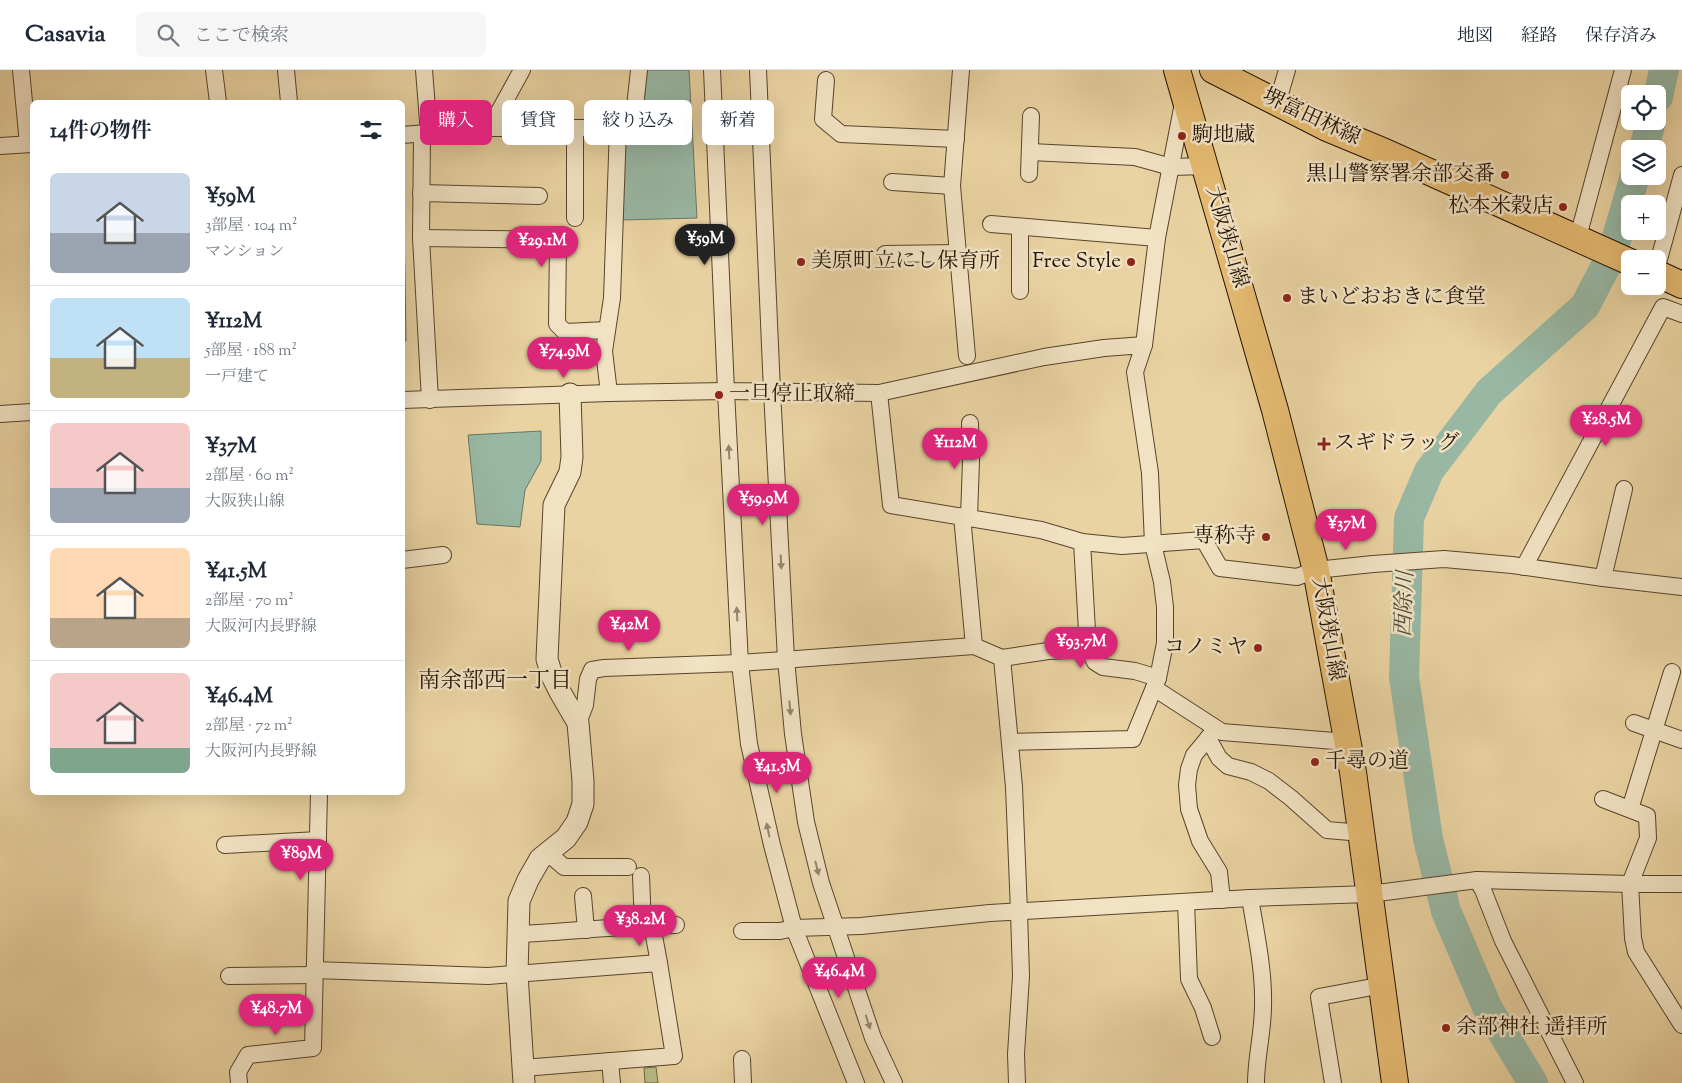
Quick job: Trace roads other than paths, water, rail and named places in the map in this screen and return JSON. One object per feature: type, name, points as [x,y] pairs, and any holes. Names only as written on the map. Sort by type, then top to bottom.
[{"type":"main road","name":"大阪狭山線","points":[[1177,70],[1275,410],[1316,570],[1362,834],[1395,1083]]},
{"type":"main road","name":"堺富田林線","points":[[1213,70],[1327,128],[1621,258]]},
{"type":"main road","points":[[1666,278],[1682,285]]},
{"type":"street","points":[[0,146],[30,144],[21,70]]},
{"type":"street","points":[[214,70],[218,100]]},
{"type":"street","points":[[286,70],[289,100]]},
{"type":"street","points":[[424,70],[424,100]]},
{"type":"street","points":[[492,124],[522,70]]},
{"type":"street","points":[[636,100],[639,70]]},
{"type":"street","points":[[712,70],[740,663],[749,744],[772,845],[794,928],[856,1083]]},
{"type":"street","points":[[758,70],[786,659],[793,734],[806,822],[821,884],[873,1038],[894,1083]]},
{"type":"street","points":[[961,70],[952,186],[967,356]]},
{"type":"street","points":[[1277,104],[1287,70]]},
{"type":"street","points":[[1583,240],[1623,70]]},
{"type":"street","points":[[826,80],[823,119],[841,134],[956,139]]},
{"type":"street","points":[[1010,742],[1133,739],[1156,683],[1165,643],[1165,608],[1154,544],[1150,473],[1135,372],[1144,345],[1157,238],[1185,95]]},
{"type":"street","points":[[1029,174],[1032,116]]},
{"type":"street","points":[[492,128],[584,128]]},
{"type":"street","points":[[575,128],[575,218]]},
{"type":"street","points":[[405,135],[420,134]]},
{"type":"street","points":[[424,145],[421,238],[430,400]]},
{"type":"street","points":[[609,393],[604,351],[612,298],[617,145]]},
{"type":"street","points":[[1030,152],[1135,157],[1171,167],[1206,166]]},
{"type":"street","points":[[1664,250],[1676,223],[1682,175]]},
{"type":"street","points":[[892,182],[952,186]]},
{"type":"street","points":[[422,194],[539,196]]},
{"type":"street","points":[[991,224],[1157,238]]},
{"type":"street","points":[[1020,227],[1020,291]]},
{"type":"street","points":[[421,238],[558,240],[557,324],[565,332],[607,330]]},
{"type":"street","points":[[885,254],[958,253]]},
{"type":"street","points":[[1524,567],[1663,307],[1682,314]]},
{"type":"street","points":[[405,400],[726,391],[879,393],[1044,357],[1104,348],[1144,345]]},
{"type":"street","points":[[879,393],[891,505],[1041,530],[1082,542],[1122,546],[1204,540],[1220,568],[1297,577],[1316,570],[1438,560],[1524,567],[1682,587]]},
{"type":"street","points":[[548,852],[564,868],[635,871],[647,926],[659,963],[674,1056],[610,1061],[523,1075],[517,974],[519,901],[528,880],[540,860],[548,852],[566,838],[577,822],[583,804],[578,722],[552,676],[547,659],[554,505],[570,472],[572,457],[570,394]]},
{"type":"street","points":[[0,414],[30,412]]},
{"type":"street","points":[[970,423],[971,461],[966,517],[974,646]]},
{"type":"street","points":[[1603,578],[1624,489]]},
{"type":"street","points":[[1082,542],[1088,649],[1095,662],[1103,666],[1135,671],[1156,683],[1212,733],[1218,758],[1228,766],[1251,772],[1268,781],[1328,830],[1362,834]]},
{"type":"street","points":[[405,560],[443,555]]},
{"type":"street","points":[[578,722],[585,705],[588,679],[592,670],[604,668],[740,663],[974,646],[1002,658],[1048,650],[1088,649]]},
{"type":"street","points":[[1002,658],[1014,787],[1019,912],[1021,976],[1016,1054],[1017,1083]]},
{"type":"street","points":[[1630,809],[1672,672]]},
{"type":"street","points":[[1634,723],[1682,740]]},
{"type":"street","points":[[1222,900],[1220,872],[1200,841],[1189,810],[1187,786],[1189,769],[1194,755],[1212,733],[1222,732],[1347,742]]},
{"type":"street","points":[[239,1083],[238,1072],[248,1055],[312,1048],[319,795]]},
{"type":"street","points":[[1603,799],[1648,816],[1648,838],[1630,884],[1633,938],[1636,952],[1682,1025]]},
{"type":"street","points":[[225,845],[318,840]]},
{"type":"street","points":[[742,932],[861,926],[1019,912],[1250,898],[1370,894],[1411,890],[1474,880],[1682,884]]},
{"type":"street","points":[[1474,880],[1484,890],[1503,941],[1575,1083]]},
{"type":"street","points":[[583,896],[586,930]]},
{"type":"street","points":[[1250,898],[1259,948],[1263,1005],[1262,1034],[1256,1063],[1256,1083]]},
{"type":"street","points":[[1186,902],[1189,979],[1202,1008],[1212,1038]]},
{"type":"street","points":[[518,934],[676,925]]},
{"type":"street","points":[[229,976],[314,972],[488,976],[659,963]]},
{"type":"street","points":[[1333,1083],[1319,997],[1382,985]]},
{"type":"street","points":[[742,1059],[742,1083]]},
{"type":"street","points":[[610,1061],[612,1083]]},
{"type":"waterway","name":"西除川","points":[[1661,85],[1664,70]]},
{"type":"waterway","name":"西除川","points":[[1646,140],[1649,130]]},
{"type":"waterway","name":"西除川","points":[[1533,1083],[1487,1007],[1446,911],[1428,839],[1404,677],[1409,518],[1429,471],[1489,392],[1585,306],[1612,254],[1632,185]]},
{"type":"place","name":"駒地蔵","points":[[1182,136]]},
{"type":"place","name":"黒山警察署余部交番","points":[[1505,175]]},
{"type":"place","name":"松本米穀店","points":[[1563,207]]},
{"type":"place","name":"美原町立にし保育所","points":[[801,262]]},
{"type":"place","name":"Free Style","points":[[1131,262]]},
{"type":"place","name":"まいどおおきに食堂","points":[[1287,298]]},
{"type":"place","name":"一旦停止取締","points":[[719,395]]},
{"type":"place","name":"スギドラッグ","points":[[1324,444]]},
{"type":"place","name":"専称寺","points":[[1266,537]]},
{"type":"place","name":"コノミヤ","points":[[1258,648]]},
{"type":"place","name":"千尋の道","points":[[1315,762]]},
{"type":"place","name":"余部神社 遥拝所","points":[[1446,1028]]},
{"type":"district","name":"南余部西一丁目","points":[[495,682]]}]
